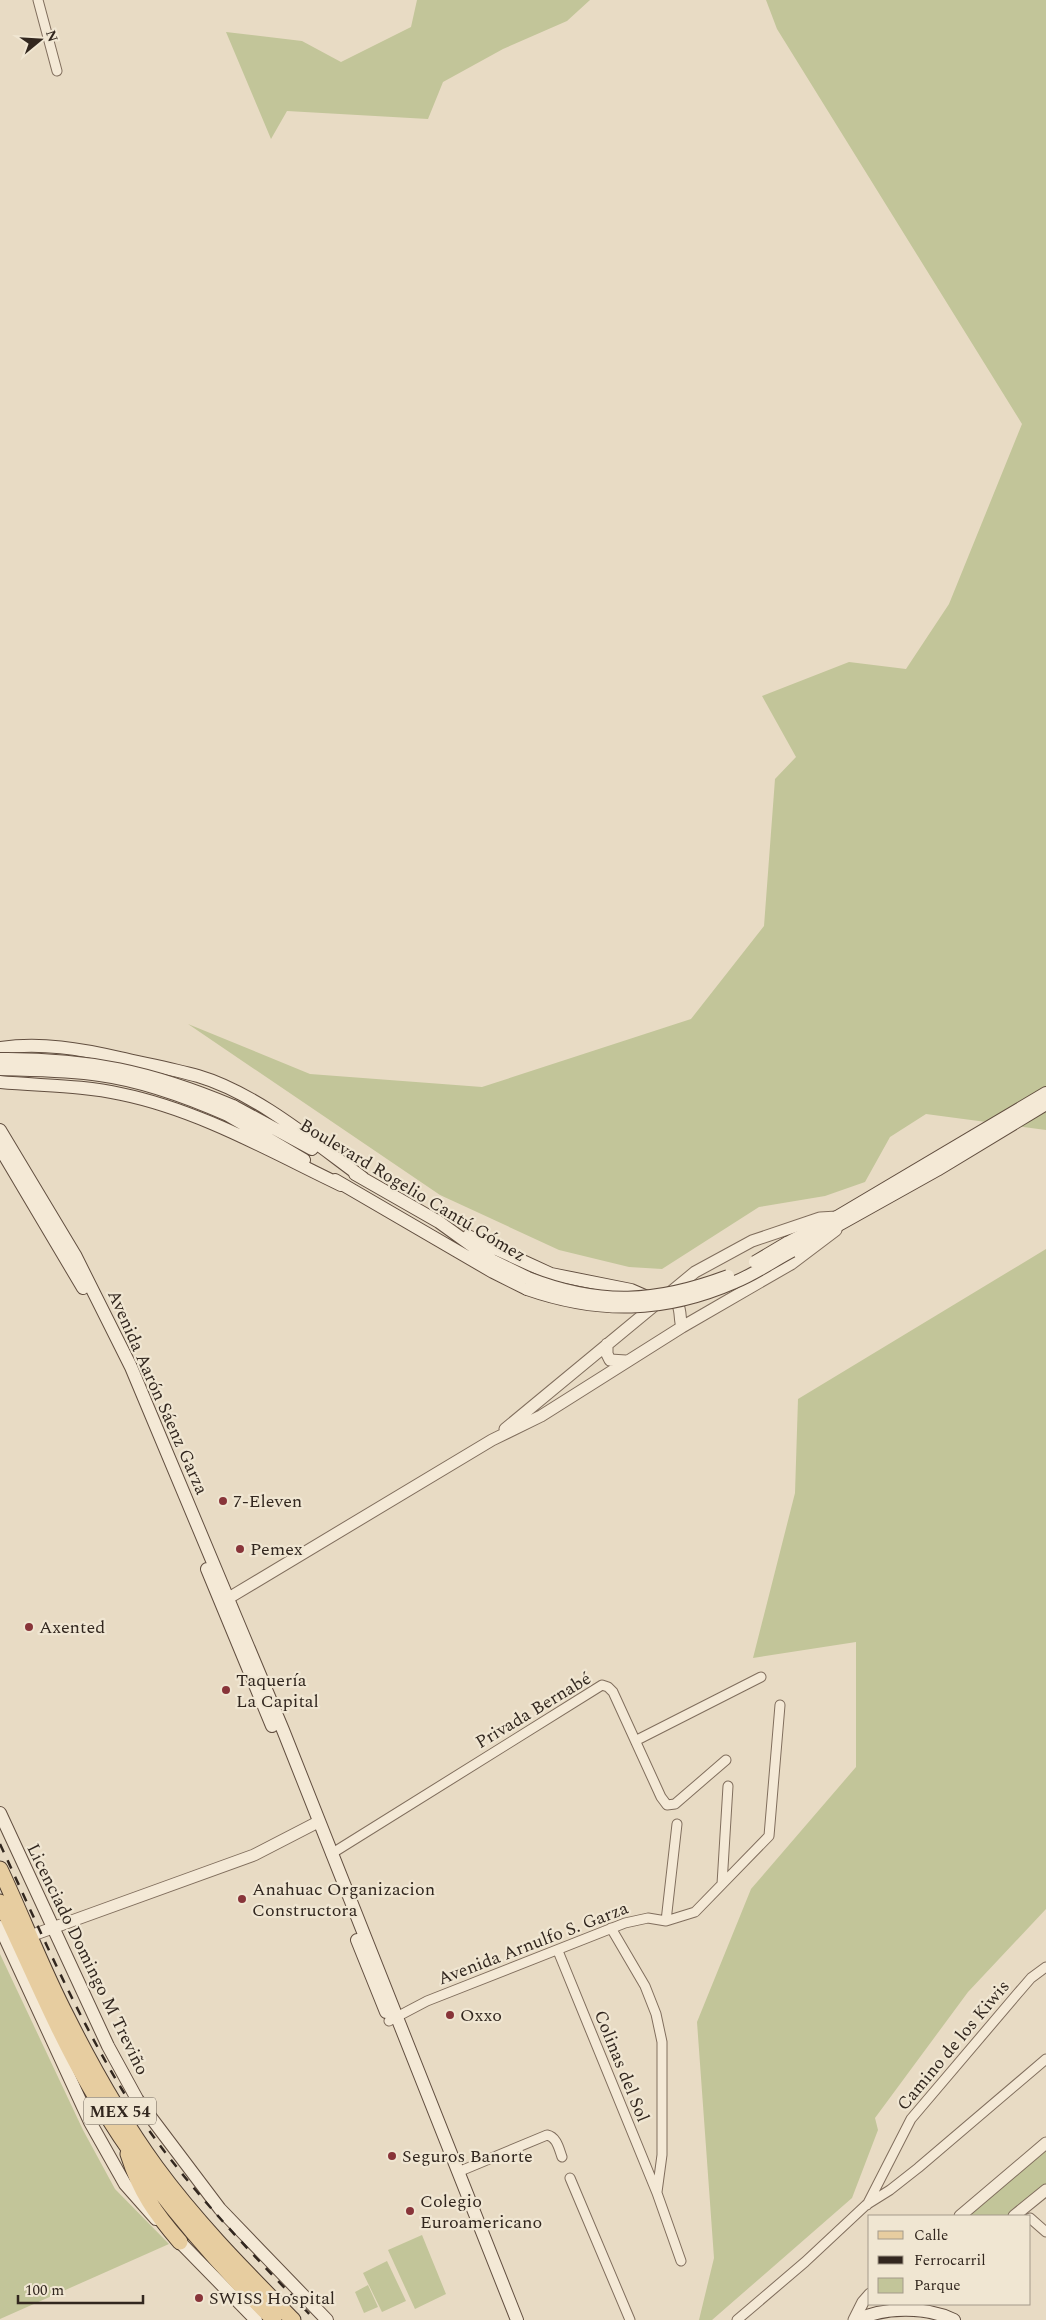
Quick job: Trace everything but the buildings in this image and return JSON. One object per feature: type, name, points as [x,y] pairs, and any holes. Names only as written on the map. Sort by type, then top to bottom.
[{"type":"main road","points":[[0,1048],[58,1046],[80,1049],[199,1076],[218,1084],[289,1124],[363,1178]]},
{"type":"main road","points":[[78,1086],[87,1073],[85,1057],[80,1049]]},
{"type":"main road","points":[[0,1059],[48,1059],[101,1065],[167,1080],[230,1111]]},
{"type":"main road","points":[[0,1070],[48,1070],[101,1075],[166,1090],[230,1111]]},
{"type":"main road","points":[[4,1084],[78,1086],[122,1094],[175,1108],[225,1129],[342,1185]]},
{"type":"main road","name":"Boulevard Rogelio Cantú Gómez","points":[[843,1218],[1046,1093]]},
{"type":"main road","name":"Boulevard Rogelio Cantú Gómez","points":[[230,1111],[363,1178],[439,1222],[493,1261],[549,1296],[594,1306],[644,1307],[663,1305],[703,1295],[738,1282],[790,1247],[1046,1104]]},
{"type":"main road","name":"Boulevard Rogelio Cantú Gómez","points":[[230,1111],[342,1185],[492,1272],[527,1283]]},
{"type":"main road","name":"Avenida Aarón Sáenz Garza","points":[[0,1130],[75,1256],[119,1341],[224,1601]]},
{"type":"main road","name":"Avenida Aarón Sáenz Garza","points":[[0,1148],[104,1327],[198,1545],[280,1723],[314,1824],[517,2320]]},
{"type":"main road","points":[[439,1222],[551,1274],[630,1290],[662,1300]]},
{"type":"main road","name":"Licenciado Domingo M Treviño","points":[[0,1813],[108,2046],[137,2099],[220,2209],[326,2320]]},
{"type":"main road","name":"Avenida Aarón Sáenz Garza","points":[[314,1824],[331,1854],[509,2320]]},
{"type":"main road","name":"MEX 54","points":[[0,1869],[24,1938],[78,2067],[124,2141],[191,2231],[216,2261],[274,2320]]},
{"type":"main road","name":"MEX 54","points":[[0,1902],[24,1938],[110,2095],[156,2167],[219,2244],[292,2320]]},
{"type":"main road","points":[[0,1927],[94,2130],[126,2184],[146,2210],[256,2320]]},
{"type":"main road","points":[[124,2141],[134,2172],[145,2197],[154,2212],[180,2242]]},
{"type":"main road","points":[[855,2320],[879,2312],[908,2307],[954,2320]]},
{"type":"street","points":[[38,0],[57,70]]},
{"type":"street","name":"Boulevard Rogelio Cantú Gómez","points":[[492,1440],[695,1272],[746,1244],[820,1218],[843,1218]]},
{"type":"street","name":"Boulevard Rogelio Cantú Gómez","points":[[224,1601],[492,1440],[541,1416],[682,1327],[791,1264],[843,1218]]},
{"type":"street","points":[[662,1300],[672,1299],[678,1304],[681,1312],[682,1327]]},
{"type":"street","points":[[607,1344],[607,1354],[610,1360],[627,1362]]},
{"type":"street","points":[[726,1760],[676,1804],[669,1805],[661,1797],[636,1740],[761,1677]]},
{"type":"street","name":"Privada Bernabé","points":[[331,1854],[602,1685],[608,1687],[613,1692],[636,1740]]},
{"type":"street","name":"Avenida Arnulfo S. Garza","points":[[393,2019],[427,2001],[558,1951],[611,1928],[648,1918],[666,1921],[695,1912],[769,1836],[780,1705]]},
{"type":"street","points":[[722,1884],[728,1786]]},
{"type":"street","points":[[24,1938],[254,1855],[314,1824]]},
{"type":"street","points":[[666,1921],[677,1824]]},
{"type":"street","points":[[611,1928],[645,1986],[659,2024],[662,2042],[662,2155],[657,2193]]},
{"type":"street","name":"Colinas del Sol","points":[[558,1951],[641,2158],[657,2193],[681,2260]]},
{"type":"street","name":"Camino de los Kiwis","points":[[866,2205],[911,2119],[1031,1978],[1046,1967]]},
{"type":"street","name":"Camino de los Kiwis","points":[[738,2320],[805,2262],[866,2205],[890,2190],[918,2168],[1042,2067],[1046,2059]]},
{"type":"street","points":[[458,2172],[543,2136],[551,2136],[562,2157]]},
{"type":"street","points":[[961,2215],[1046,2143]]},
{"type":"street","points":[[641,2158],[652,2160],[662,2155]]},
{"type":"street","points":[[570,2178],[630,2320]]},
{"type":"street","points":[[1023,2215],[1046,2190]]},
{"type":"street","points":[[1031,2221],[1046,2232]]},
{"type":"street","points":[[855,2320],[863,2302],[868,2296]]},
{"type":"green space","points":[[417,0],[590,0],[567,21],[503,49],[443,82],[428,119],[287,111],[271,139],[226,32],[302,41],[341,62],[411,27]]},
{"type":"green space","points":[[766,0],[1046,0],[1046,1130],[926,1114],[890,1137],[865,1182],[825,1196],[759,1207],[662,1269],[629,1267],[559,1250],[440,1195],[188,1024],[310,1074],[482,1087],[691,1019],[764,926],[775,779],[796,757],[762,696],[849,662],[906,669],[949,604],[1022,424],[777,29]]},
{"type":"green space","points":[[1046,1249],[1046,1909],[968,1992],[875,2118],[878,2130],[852,2198],[712,2320],[699,2320],[714,2258],[697,2022],[751,1889],[856,1767],[856,1642],[753,1658],[795,1493],[798,1399]]},
{"type":"green space","points":[[0,1954],[83,2130],[115,2189],[169,2244],[0,2319]]},
{"type":"green space","points":[[1046,2149],[1046,2184],[1008,2215],[966,2215]]},
{"type":"green space","points":[[422,2235],[446,2294],[415,2309],[388,2250]]},
{"type":"green space","points":[[387,2261],[406,2301],[382,2312],[363,2273]]},
{"type":"green space","points":[[368,2285],[378,2307],[364,2313],[355,2292]]},
{"type":"railway","points":[[0,1844],[94,2041],[131,2104],[195,2189],[315,2320]]},
{"type":"place","name":"7-Eleven","points":[[223,1501]]},
{"type":"place","name":"Pemex","points":[[240,1549]]},
{"type":"place","name":"Axented","points":[[29,1627]]},
{"type":"place","name":"Taquería La Capital","points":[[226,1690]]},
{"type":"place","name":"Anahuac Organizacion Constructora","points":[[242,1899]]},
{"type":"place","name":"Oxxo","points":[[450,2015]]},
{"type":"place","name":"Seguros Banorte","points":[[392,2156]]},
{"type":"place","name":"Colegio Euroamericano","points":[[410,2211]]},
{"type":"place","name":"SWISS Hospital","points":[[199,2298]]}]
